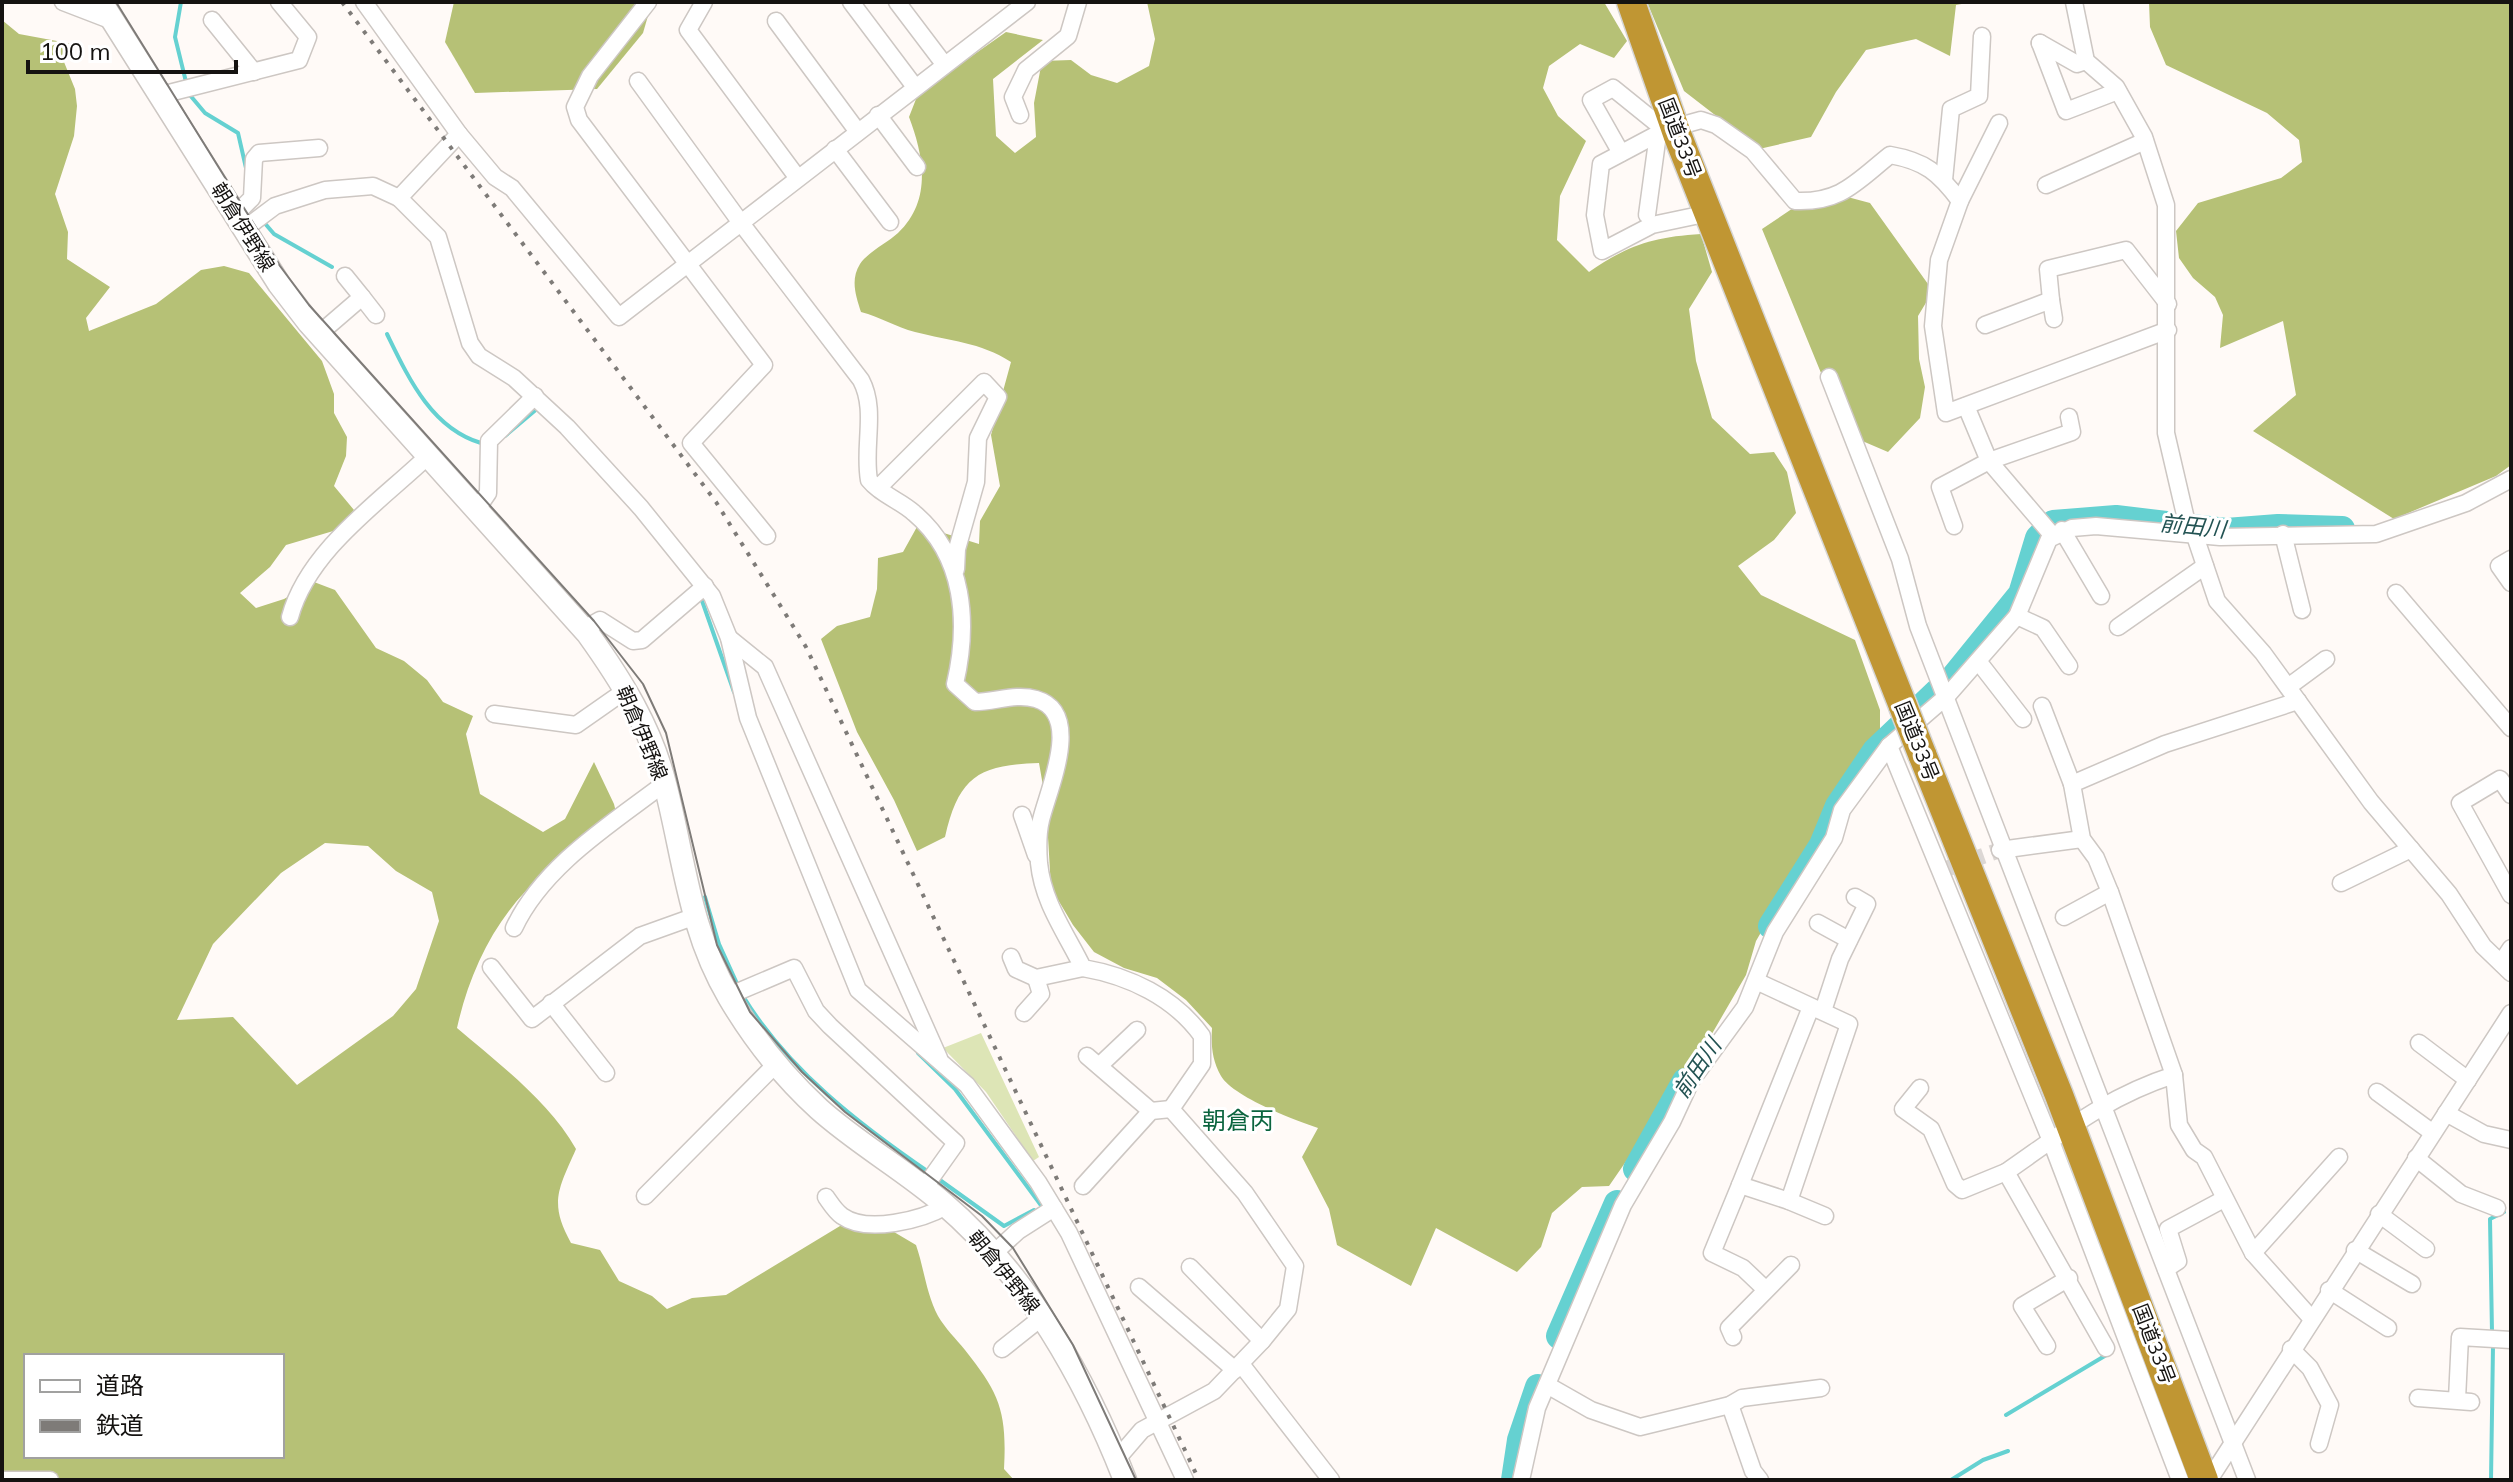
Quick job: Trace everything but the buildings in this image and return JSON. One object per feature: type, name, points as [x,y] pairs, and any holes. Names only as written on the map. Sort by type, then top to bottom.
[{"type":"highway","name":"国道33号","points":[[1631,2],[1666,131],[1709,213],[1922,754],[2061,1134],[2206,1480]]},
{"type":"main road","name":"朝倉伊野線","points":[[101,2],[177,90],[250,213],[279,284],[319,334],[584,629],[626,690],[665,783],[693,917],[728,996],[776,1064],[820,1109],[946,1206],[993,1254],[1041,1318],[1085,1390],[1121,1470]]},
{"type":"street","points":[[63,2],[116,22]]},
{"type":"street","points":[[177,90],[299,60],[308,37],[279,2]]},
{"type":"street","points":[[364,2],[459,134],[495,177],[512,188],[619,317],[1027,2]]},
{"type":"street","points":[[648,2],[590,76],[575,107],[579,120],[764,365],[691,443],[767,536]]},
{"type":"street","points":[[704,2],[688,30],[797,177]]},
{"type":"street","points":[[851,2],[915,87]]},
{"type":"street","points":[[897,2],[944,64]]},
{"type":"street","points":[[1020,115],[1013,97],[1026,70],[1068,36],[1078,2]]},
{"type":"street","points":[[2074,2],[2086,61],[2118,91],[2145,141],[2166,205],[2166,433],[2189,529],[2217,601],[2288,687],[2371,802],[2449,894],[2483,946],[2506,968],[2511,948]]},
{"type":"street","points":[[212,20],[254,72]]},
{"type":"street","points":[[776,21],[858,132]]},
{"type":"street","points":[[1944,180],[1951,109],[1979,96],[1982,36]]},
{"type":"street","points":[[2086,61],[2077,64],[2040,43],[2066,111],[2118,91]]},
{"type":"street","points":[[638,81],[870,396],[866,460],[869,480],[924,521],[943,545],[954,573],[964,620],[955,684],[959,691],[975,702],[1024,697],[1039,699],[1057,720],[1061,749],[1039,825],[1039,861]]},
{"type":"street","points":[[1621,153],[1591,100],[1613,88],[1666,131]]},
{"type":"street","points":[[878,115],[917,167]]},
{"type":"street","points":[[1709,213],[1652,225],[1627,242],[1602,251],[1595,215],[1601,164],[1666,131],[1701,120],[1740,139],[1795,201],[1820,202],[1849,189],[1890,155],[1917,160],[1944,180],[1960,201]]},
{"type":"street","points":[[1999,123],[1960,201],[1939,260],[1933,326],[1946,413],[2168,330]]},
{"type":"street","points":[[1647,215],[1666,131]]},
{"type":"street","points":[[399,198],[459,134]]},
{"type":"street","points":[[2046,185],[2145,141]]},
{"type":"street","points":[[319,148],[259,153],[254,159],[250,213],[325,190],[373,186],[399,198],[438,237],[462,307],[466,333],[476,352],[535,396],[604,466],[705,586],[729,638],[748,718],[858,990],[967,1085],[1054,1208],[1160,1419],[1185,1480]]},
{"type":"street","points":[[835,149],[890,222]]},
{"type":"street","points":[[2054,319],[2048,269],[2126,250],[2168,304]]},
{"type":"street","points":[[345,276],[376,315]]},
{"type":"street","points":[[319,334],[362,297]]},
{"type":"street","points":[[1985,325],[2051,300]]},
{"type":"street","points":[[1829,377],[1900,559],[1918,626],[2247,1480]]},
{"type":"street","points":[[878,488],[984,382],[998,397],[978,438],[976,482],[954,573]]},
{"type":"street","points":[[477,509],[488,493],[489,441],[535,396]]},
{"type":"street","points":[[1966,406],[1989,461],[2052,531],[2101,596]]},
{"type":"street","points":[[1954,526],[1940,487],[1989,461],[2072,432],[2069,417]]},
{"type":"street","points":[[290,617],[295,599],[324,556],[429,455]]},
{"type":"street","points":[[2052,531],[2096,526],[2189,529],[2240,537],[2283,534],[2356,536],[2395,530],[2466,503],[2511,479]]},
{"type":"street","points":[[1521,1480],[1530,1429],[1623,1205],[1672,1122],[1691,1081],[1740,1017],[1775,932],[1834,838],[1842,810],[1889,746],[1947,696],[2017,616],[2052,531]]},
{"type":"street","points":[[2283,534],[2302,610]]},
{"type":"street","points":[[2511,559],[2499,566],[2511,583]]},
{"type":"street","points":[[2118,627],[2205,566]]},
{"type":"street","points":[[584,629],[600,620],[633,641],[642,640],[705,586]]},
{"type":"street","points":[[2396,593],[2511,728]]},
{"type":"street","points":[[2017,616],[2043,628],[2069,666]]},
{"type":"street","points":[[729,638],[765,667],[941,1061]]},
{"type":"street","points":[[2288,687],[2326,659]]},
{"type":"street","points":[[1978,661],[2023,719]]},
{"type":"street","points":[[494,714],[576,725],[626,690]]},
{"type":"street","points":[[2072,784],[2165,744],[2298,701]]},
{"type":"street","points":[[2042,706],[2072,784],[2082,839],[2096,858],[2110,892],[2174,1075],[2179,1125],[2194,1150],[2204,1157],[2253,1253],[2311,1318]]},
{"type":"street","points":[[1889,746],[2061,1134],[2180,1480]]},
{"type":"street","points":[[2511,795],[2500,779],[2460,803],[2511,895]]},
{"type":"street","points":[[514,928],[526,903],[544,880],[665,783]]},
{"type":"street","points":[[1022,815],[1039,861],[1046,899],[1083,968]]},
{"type":"street","points":[[2004,850],[2082,839]]},
{"type":"street","points":[[2341,883],[2411,849]]},
{"type":"street","points":[[2064,917],[2110,892]]},
{"type":"street","points":[[1765,1289],[1743,1268],[1712,1253],[1817,1009],[1867,904],[1855,897]]},
{"type":"street","points":[[491,967],[532,1019],[640,936],[693,917]]},
{"type":"street","points":[[1818,923],[1849,940]]},
{"type":"street","points":[[1011,957],[1016,969],[1036,978],[1083,968],[1137,983],[1154,993],[1202,1036],[1202,1064],[1171,1109],[1151,1111],[1083,1186]]},
{"type":"street","points":[[728,996],[794,968],[816,1011],[956,1143],[924,1188]]},
{"type":"street","points":[[1024,1013],[1041,994],[1036,978]]},
{"type":"street","points":[[1756,981],[1849,1024],[1789,1201]]},
{"type":"street","points":[[551,1003],[606,1073]]},
{"type":"street","points":[[2206,1480],[2511,1013]]},
{"type":"street","points":[[1137,1030],[1093,1061],[1151,1111]]},
{"type":"street","points":[[2419,1043],[2468,1080]]},
{"type":"street","points":[[645,1196],[776,1064]]},
{"type":"street","points":[[1920,1088],[1903,1109],[1931,1129],[1955,1184],[1962,1190],[2006,1172],[2100,1105],[2136,1087],[2174,1075]]},
{"type":"street","points":[[2377,1092],[2433,1133]]},
{"type":"street","points":[[1121,1470],[1142,1430],[1214,1391],[1262,1341],[1288,1309],[1295,1266],[1245,1193],[1171,1109]]},
{"type":"street","points":[[2446,1113],[2484,1134],[2511,1140]]},
{"type":"street","points":[[2253,1253],[2339,1157]]},
{"type":"street","points":[[2416,1158],[2461,1194],[2497,1208]]},
{"type":"street","points":[[2006,1172],[2069,1278],[2106,1348]]},
{"type":"street","points":[[1740,1185],[1825,1216]]},
{"type":"street","points":[[826,1197],[843,1218],[856,1223],[906,1219],[933,1213],[946,1206]]},
{"type":"street","points":[[2166,1269],[2178,1261],[2168,1229],[2224,1199]]},
{"type":"street","points":[[993,1254],[1018,1231],[1054,1208]]},
{"type":"street","points":[[2379,1214],[2426,1249]]},
{"type":"street","points":[[2355,1250],[2412,1284]]},
{"type":"street","points":[[1733,1337],[1729,1328],[1791,1265]]},
{"type":"street","points":[[1190,1267],[1262,1341]]},
{"type":"street","points":[[2047,1346],[2022,1306],[2069,1278]]},
{"type":"street","points":[[1139,1287],[1238,1367],[1330,1479]]},
{"type":"street","points":[[2329,1290],[2388,1328]]},
{"type":"street","points":[[1002,1349],[1041,1318]]},
{"type":"street","points":[[2418,1398],[2464,1401],[2460,1337],[2511,1340]]},
{"type":"street","points":[[2291,1349],[2310,1368],[2330,1405],[2319,1444]]},
{"type":"street","points":[[1547,1385],[1591,1410],[1640,1427],[1727,1406],[1742,1398],[1821,1388]]},
{"type":"street","points":[[1727,1406],[1751,1480]]},
{"type":"street","points":[[1727,1406],[1753,1471],[1760,1480]]},
{"type":"street","points":[[2,1480],[50,1480]]},
{"type":"green space","points":[[454,2],[652,2],[643,33],[597,89],[475,93],[445,42]]},
{"type":"green space","points":[[1147,2],[1604,2],[1627,41],[1614,58],[1580,44],[1549,66],[1543,88],[1558,116],[1586,141],[1560,196],[1557,240],[1589,272],[1616,255],[1642,244],[1701,234],[1712,272],[1689,309],[1696,361],[1712,418],[1750,454],[1774,452],[1787,472],[1796,513],[1774,540],[1738,566],[1761,595],[1855,640],[1880,710],[1880,729],[1835,806],[1821,841],[1802,861],[1756,941],[1746,975],[1702,1051],[1609,1186],[1582,1187],[1552,1213],[1541,1247],[1517,1272],[1436,1228],[1411,1286],[1337,1245],[1329,1209],[1302,1157],[1318,1128],[1265,1107],[1227,1084],[1214,1059],[1212,1028],[1186,1000],[1157,978],[1124,968],[1094,952],[1073,925],[1051,888],[1046,803],[1039,763],[1001,767],[975,778],[957,800],[945,837],[917,851],[894,800],[857,732],[821,639],[837,626],[870,617],[877,589],[878,558],[903,552],[918,525],[979,544],[980,521],[1000,486],[991,435],[1011,362],[976,346],[915,332],[861,312],[856,294],[855,276],[860,264],[898,233],[916,207],[922,178],[921,162],[909,117],[918,94],[1006,32],[1043,40],[993,79],[996,136],[1015,153],[1036,137],[1034,103],[1042,61],[1071,60],[1091,75],[1117,83],[1149,66],[1155,39]]},
{"type":"green space","points":[[1647,2],[1973,2],[1956,5],[1950,56],[1916,39],[1866,50],[1836,92],[1811,137],[1759,149],[1684,91]]},
{"type":"green space","points":[[2149,2],[2511,2],[2511,465],[2496,476],[2394,519],[2253,431],[2296,395],[2283,321],[2220,348],[2223,315],[2215,297],[2193,278],[2179,258],[2176,231],[2198,203],[2281,178],[2302,162],[2299,140],[2267,113],[2166,65],[2150,27]]},
{"type":"green space","points":[[2,20],[19,34],[73,44],[64,62],[75,89],[74,136],[55,194],[68,232],[67,259],[110,287],[86,318],[89,331],[156,304],[201,270],[224,266],[249,273],[322,361],[334,394],[334,413],[347,437],[346,456],[334,486],[354,510],[340,529],[286,545],[270,567],[240,593],[256,608],[284,599],[314,582],[335,590],[376,648],[404,661],[427,680],[443,702],[473,716],[466,734],[480,794],[543,832],[565,819],[594,762],[614,804],[619,825],[545,873],[513,905],[478,963],[457,1028],[538,1099],[576,1149],[558,1196],[560,1217],[571,1243],[600,1250],[619,1281],[652,1296],[667,1309],[692,1298],[726,1295],[840,1226],[894,1232],[916,1245],[938,1316],[994,1392],[1004,1433],[1004,1469],[1014,1480],[2,1480]],"holes":[[[325,843],[368,846],[396,871],[432,892],[439,921],[416,989],[393,1016],[297,1085],[233,1017],[177,1020],[213,944],[281,873]]]},
{"type":"green space","points":[[1840,195],[1870,203],[1933,291],[1918,316],[1919,359],[1925,387],[1920,418],[1888,452],[1846,434],[1762,229],[1811,196]]},
{"type":"green space","points":[[981,1033],[1039,1157],[1033,1161],[986,1092],[943,1048]]},
{"type":"waterway","points":[[181,2],[175,37],[187,86]]},
{"type":"waterway","points":[[189,94],[205,113],[238,133],[246,168]]},
{"type":"waterway","points":[[262,220],[274,234],[332,267]]},
{"type":"waterway","points":[[387,334],[413,383],[435,413],[463,436],[481,443]]},
{"type":"waterway","points":[[505,436],[538,408]]},
{"type":"waterway","name":"前田川","points":[[1952,679],[2021,594],[2038,538],[2053,523],[2116,518],[2226,531],[2278,527],[2342,529]]},
{"type":"waterway","points":[[700,595],[734,692]]},
{"type":"waterway","name":"前田川","points":[[1771,926],[1822,845],[1838,806],[1875,751],[1939,690]]},
{"type":"waterway","points":[[705,897],[719,944],[739,988]]},
{"type":"waterway","points":[[743,996],[761,1023],[803,1072],[878,1136],[930,1173]]},
{"type":"waterway","points":[[918,1053],[955,1089],[1043,1208]]},
{"type":"waterway","name":"前田川","points":[[1636,1169],[1685,1081]]},
{"type":"waterway","points":[[937,1178],[1004,1226],[1034,1210]]},
{"type":"waterway","name":"前田川","points":[[1559,1336],[1617,1203]]},
{"type":"waterway","points":[[2492,1332],[2490,1219],[2504,1212]]},
{"type":"waterway","points":[[2491,1480],[2493,1346]]},
{"type":"waterway","points":[[2006,1415],[2108,1354]]},
{"type":"waterway","name":"前田川","points":[[1514,1480],[1520,1440],[1538,1387]]},
{"type":"waterway","points":[[1951,1480],[1983,1460],[2008,1451]]},
{"type":"tunnel","points":[[1946,869],[2000,850]]},
{"type":"tram line","points":[[116,2],[280,266],[309,305],[594,621],[643,684],[666,733],[717,945],[750,1012],[802,1072],[845,1112],[982,1216],[1013,1248],[1073,1345],[1136,1480]]},
{"type":"railway","points":[[342,2],[716,502],[806,647],[1199,1480]]},
{"type":"district","name":"朝倉丙","points":[[1238,1121]]}]
